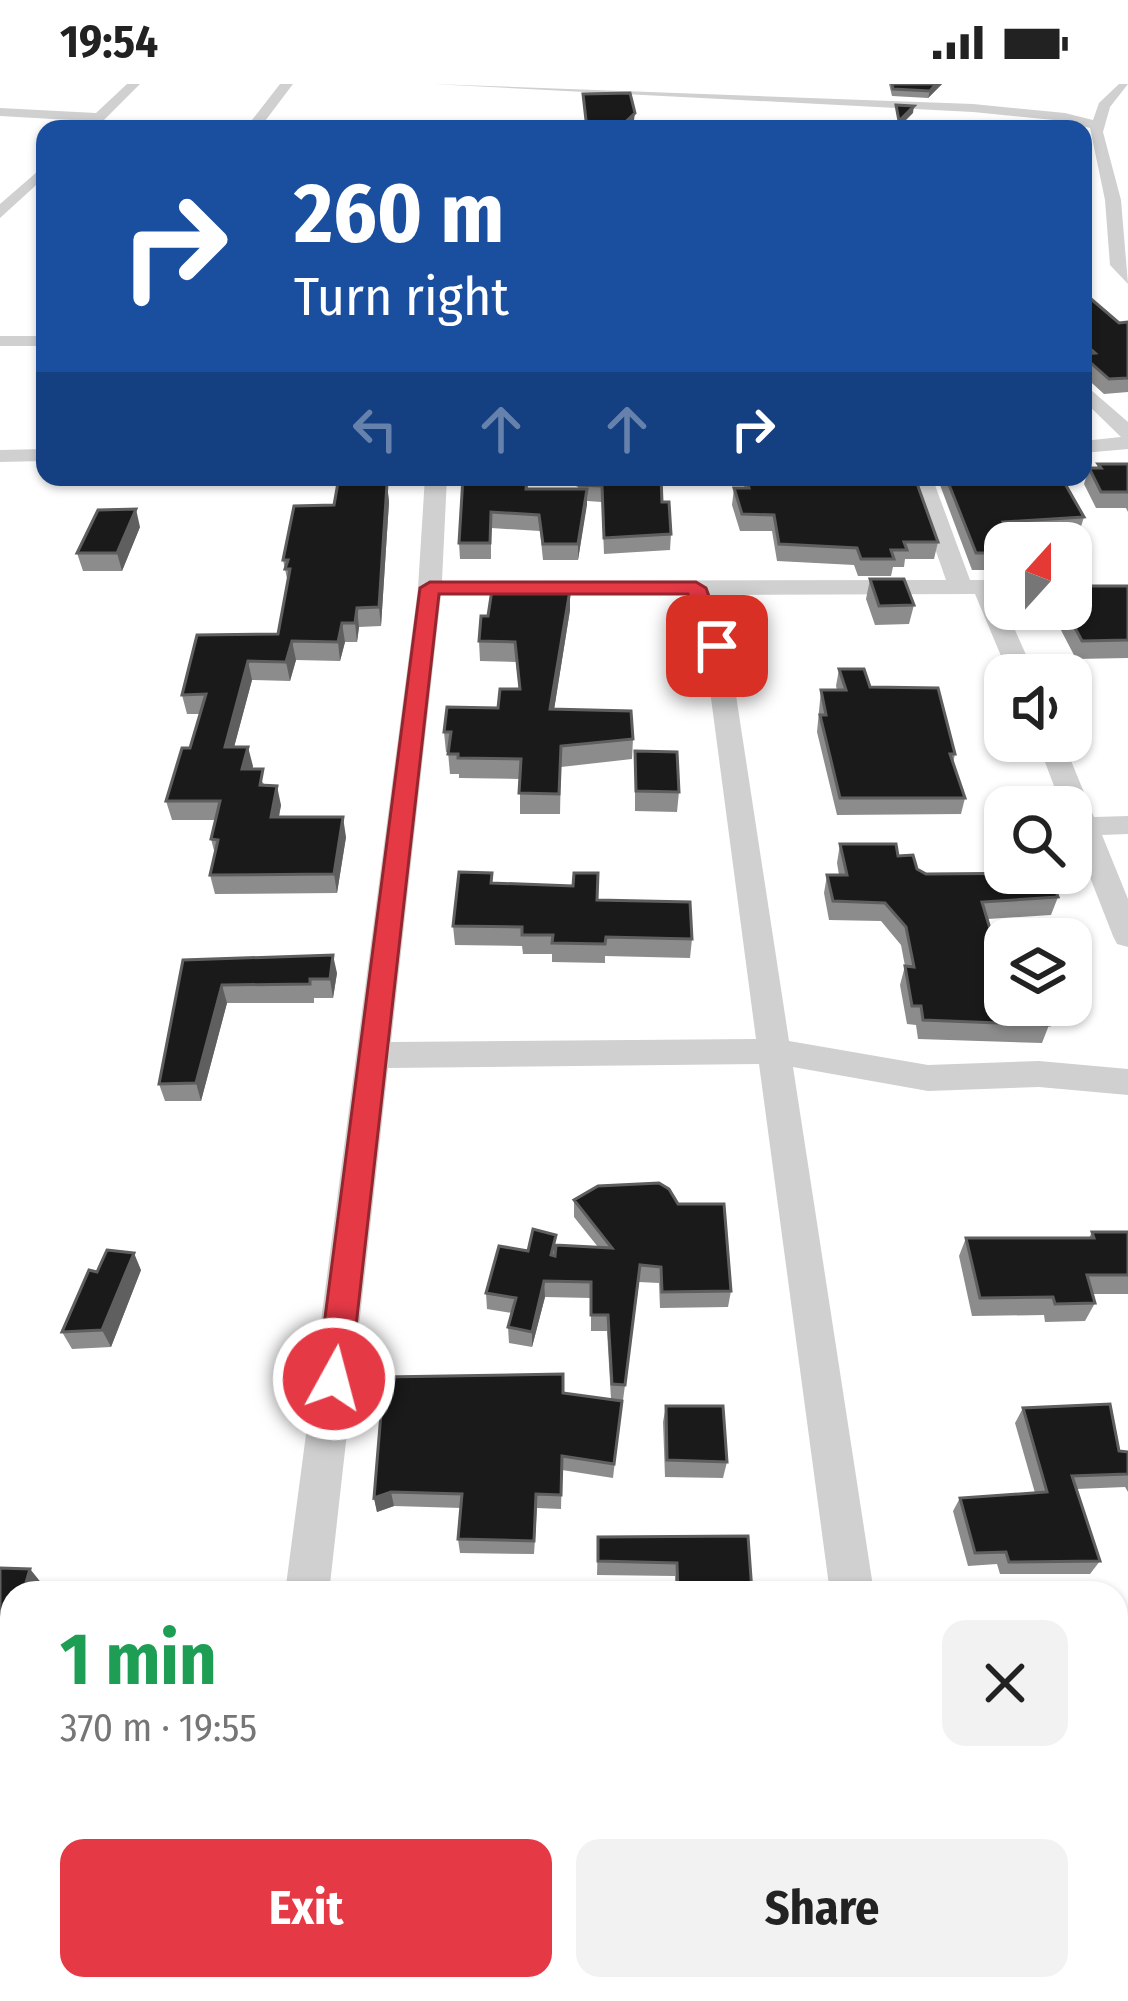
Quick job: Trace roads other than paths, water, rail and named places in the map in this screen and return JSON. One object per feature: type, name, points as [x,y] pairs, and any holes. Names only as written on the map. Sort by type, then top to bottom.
[{"type":"street","points":[[96,120],[134,84]]},
{"type":"street","points":[[259,120],[287,84]]},
{"type":"street","points":[[440,84],[682,95],[974,100],[1072,120]]},
{"type":"street","points":[[1126,84],[1104,106],[1097,126],[1121,225],[1118,265],[1128,279]]},
{"type":"street","points":[[682,95],[687,112]]},
{"type":"street","points":[[967,120],[974,100]]},
{"type":"street","points":[[0,112],[99,117]]},
{"type":"street","points":[[1092,125],[1097,126]]},
{"type":"street","points":[[0,213],[36,178]]},
{"type":"street","points":[[0,341],[36,341]]},
{"type":"street","points":[[1092,398],[1128,433]]},
{"type":"street","points":[[1092,446],[1128,443]]},
{"type":"street","points":[[0,456],[36,455]]},
{"type":"street","points":[[309,1581],[430,588],[436,486]]},
{"type":"street","points":[[927,486],[983,588],[1013,654]]},
{"type":"street","points":[[430,588],[983,588]]},
{"type":"street","points":[[696,588],[715,630],[850,1581]]},
{"type":"street","points":[[1092,826],[1128,825]]},
{"type":"street","points":[[1092,839],[1128,936]]},
{"type":"street","points":[[375,1054],[775,1051],[928,1078],[1040,1074],[1128,1082]]}]
